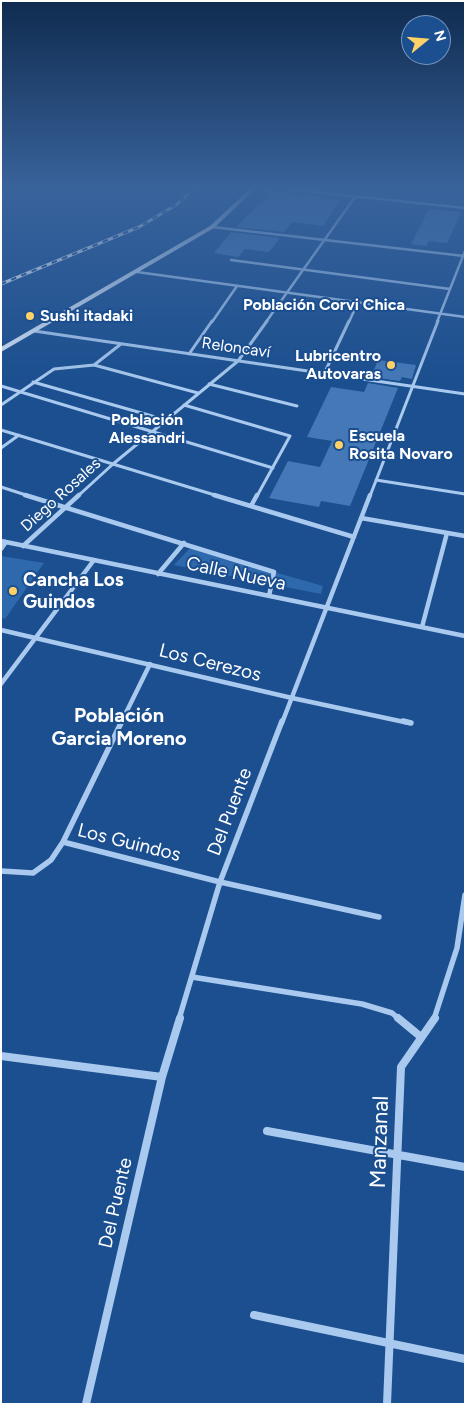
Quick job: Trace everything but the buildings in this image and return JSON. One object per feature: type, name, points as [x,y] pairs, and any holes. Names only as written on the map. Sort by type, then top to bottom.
[{"type":"main road","points":[[1,350],[168,254]]},
{"type":"street","name":"Diego Rosales","points":[[23,546],[114,464],[238,361],[315,254]]},
{"type":"street","name":"Del Puente","points":[[86,1404],[162,1077],[220,882],[464,254]]},
{"type":"street","points":[[231,260],[450,289]]},
{"type":"street","points":[[137,272],[465,317]]},
{"type":"street","points":[[189,354],[237,286]]},
{"type":"street","points":[[324,374],[358,302]]},
{"type":"street","name":"Reloncaví","points":[[34,331],[465,394]]},
{"type":"street","points":[[94,365],[121,344]]},
{"type":"street","points":[[1,405],[18,391],[54,370],[94,365],[198,393]]},
{"type":"street","points":[[32,382],[166,420]]},
{"type":"street","points":[[209,384],[297,406]]},
{"type":"street","points":[[1,386],[273,468]]},
{"type":"street","points":[[184,405],[290,436],[251,506]]},
{"type":"street","points":[[1,430],[354,537]]},
{"type":"street","points":[[1,448],[18,436]]},
{"type":"street","points":[[376,480],[465,494]]},
{"type":"street","points":[[1,487],[274,572],[269,596]]},
{"type":"street","points":[[362,518],[465,536]]},
{"type":"street","points":[[422,627],[447,533]]},
{"type":"street","points":[[1,549],[4,542]]},
{"type":"street","name":"Calle Nueva","points":[[4,542],[465,636]]},
{"type":"street","points":[[158,574],[184,544]]},
{"type":"street","points":[[1,684],[94,560]]},
{"type":"street","name":"Los Cerezos","points":[[1,630],[292,698],[411,723]]},
{"type":"street","points":[[63,842],[150,664]]},
{"type":"street","name":"Los Guindos","points":[[1,871],[33,874],[51,860],[63,842],[220,882],[379,918]]},
{"type":"street","name":"Manzanal","points":[[387,1404],[402,1067],[436,1016],[457,948],[465,895]]},
{"type":"street","points":[[192,977],[362,1004],[392,1012],[421,1037]]},
{"type":"street","points":[[1,1056],[162,1077]]},
{"type":"street","points":[[267,1131],[465,1167]]},
{"type":"street","points":[[254,1315],[465,1358]]},
{"type":"shaded area","points":[[190,548],[323,586],[321,594],[174,565]]},
{"type":"shaded area","name":"Cancha Los Guindos","points":[[1,556],[44,563],[5,619],[1,618]]},
{"type":"railway","points":[[1,284],[75,254]]},
{"type":"place","name":"Sushi itadaki","points":[[30,316]]},
{"type":"place","name":"Lubricentro Autovaras","points":[[391,365]]},
{"type":"place","name":"Escuela Rosita Novaro","points":[[339,445]]},
{"type":"place","name":"Cancha Los Guindos","points":[[13,591]]},
{"type":"district","name":"Población Corvi Chica","points":[[324,305]]},
{"type":"district","name":"Población Alessandri","points":[[147,429]]},
{"type":"district","name":"Población Garcia Moreno","points":[[119,728]]}]
